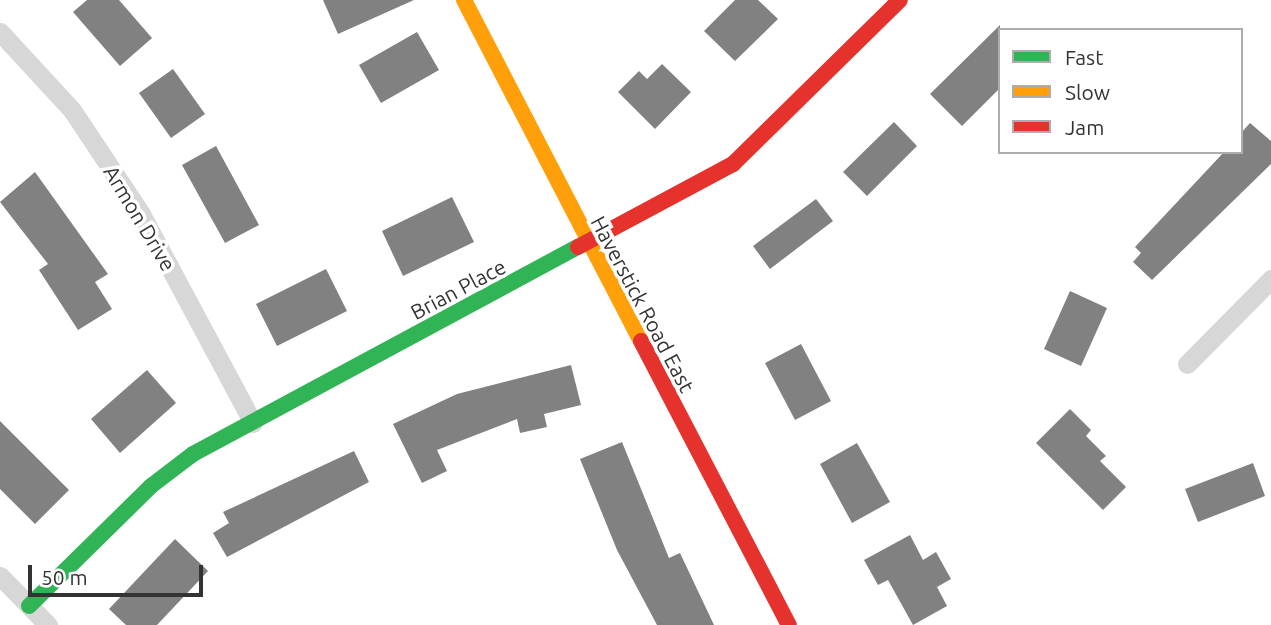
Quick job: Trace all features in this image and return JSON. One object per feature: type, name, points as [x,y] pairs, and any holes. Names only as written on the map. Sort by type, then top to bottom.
[{"type":"street","name":"Haverstick Road East","points":[[464,0],[588,244],[789,625]]},
{"type":"street","name":"Brian Place","points":[[29,606],[151,486],[253,423],[733,164],[900,0]]},
{"type":"street","name":"Armon Drive","points":[[0,32],[72,110],[141,214],[253,423]]},
{"type":"street","points":[[1187,364],[1271,279]]},
{"type":"street","points":[[0,576],[48,625]]},
{"type":"building","points":[[87,0],[119,0],[152,38],[120,66],[73,12]]},
{"type":"building","points":[[323,0],[414,0],[338,34]]},
{"type":"building","points":[[735,0],[758,0],[778,19],[735,61],[704,31]]},
{"type":"building","points":[[1000,25],[998,90],[962,126],[930,94]]},
{"type":"building","points":[[417,32],[439,70],[381,103],[359,65]]},
{"type":"building","points":[[662,64],[691,92],[655,129],[618,92],[639,71],[647,79]]},
{"type":"building","points":[[173,69],[205,114],[171,138],[139,93]]},
{"type":"building","points":[[894,122],[917,146],[867,196],[843,172]]},
{"type":"building","points":[[1250,123],[1271,141],[1271,164],[1152,280],[1133,262],[1141,253],[1135,247],[1222,154],[1243,154],[1243,131]]},
{"type":"building","points":[[216,146],[259,225],[225,243],[182,165]]},
{"type":"building","points":[[35,172],[108,274],[95,282],[112,309],[78,330],[39,270],[48,264],[0,202]]},
{"type":"building","points":[[452,197],[474,242],[403,276],[382,231]]},
{"type":"building","points":[[816,199],[833,221],[770,269],[753,246]]},
{"type":"building","points":[[326,269],[347,311],[277,346],[256,304]]},
{"type":"building","points":[[1070,291],[1107,308],[1081,366],[1044,349]]},
{"type":"building","points":[[801,344],[831,401],[795,420],[765,363]]},
{"type":"building","points":[[571,365],[581,405],[544,414],[547,427],[520,433],[517,419],[437,450],[447,471],[422,483],[393,424],[457,394]]},
{"type":"building","points":[[147,370],[176,403],[120,453],[91,419]]},
{"type":"building","points":[[1070,409],[1091,430],[1086,436],[1106,456],[1100,461],[1126,487],[1103,510],[1036,443]]},
{"type":"building","points":[[0,421],[69,490],[35,524],[0,489]]},
{"type":"building","points":[[622,442],[669,558],[680,553],[714,625],[657,625],[617,550],[580,459]]},
{"type":"building","points":[[857,443],[890,502],[852,523],[820,464]]},
{"type":"building","points":[[354,451],[369,482],[227,557],[213,533],[229,523],[223,512]]},
{"type":"building","points":[[1253,463],[1265,496],[1198,522],[1185,489]]},
{"type":"building","points":[[910,535],[923,560],[936,552],[951,579],[937,587],[947,606],[913,625],[888,580],[878,585],[864,560]]},
{"type":"building","points":[[175,539],[208,571],[157,625],[126,625],[109,609]]},
{"type":"traffic: fast","points":[[29,606],[151,486],[193,454],[578,247]]},
{"type":"traffic: slow","points":[[464,0],[641,341]]},
{"type":"traffic: jam","points":[[578,247],[733,164],[900,0]]},
{"type":"traffic: jam","points":[[641,341],[789,625]]}]
